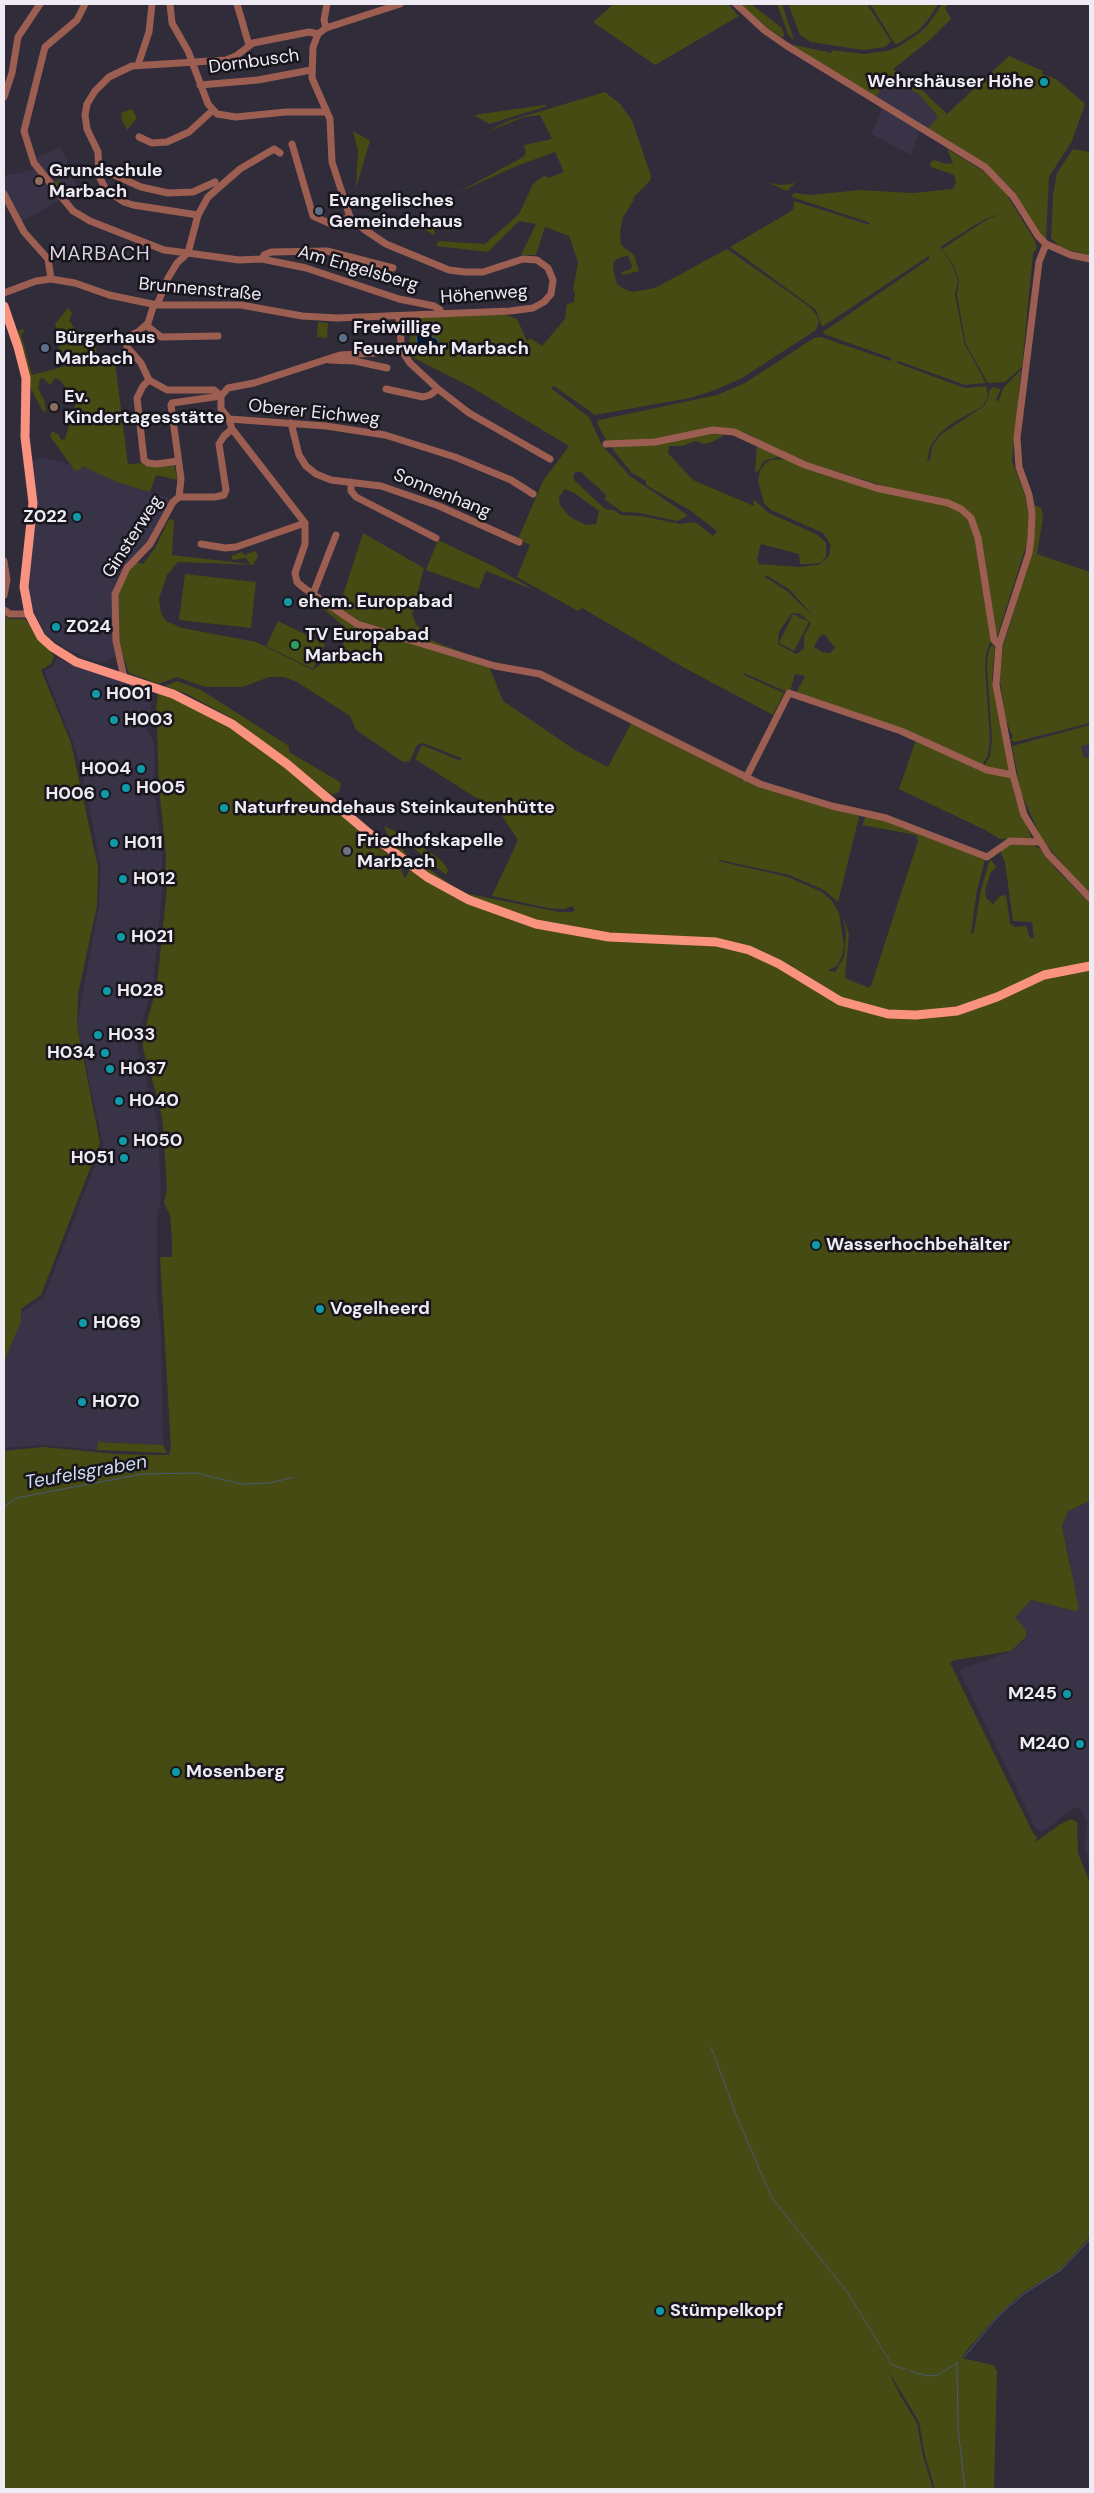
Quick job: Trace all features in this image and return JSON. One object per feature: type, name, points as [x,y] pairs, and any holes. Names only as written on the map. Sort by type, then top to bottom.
[{"type":"main road","points":[[4,306],[13,329],[26,378],[25,437],[33,503],[24,586],[29,614],[41,637],[59,653],[76,662],[173,694],[232,724],[330,800],[371,835],[427,877],[487,908],[536,924],[609,937],[701,940],[750,950],[779,964],[840,1001],[876,1012],[916,1015],[957,1011],[997,997],[1044,975],[1090,966]]},
{"type":"street","points":[[4,97],[12,73],[18,37],[40,4]]},
{"type":"street","name":"Am Engelsberg","points":[[85,4],[76,20],[47,45],[44,50],[24,126],[24,138],[31,158],[65,204],[83,218],[164,250],[239,260],[262,258],[306,268],[399,299],[434,306],[441,313]]},
{"type":"street","points":[[138,65],[149,32],[152,4]]},
{"type":"street","points":[[170,4],[172,23],[193,62],[200,85],[217,114],[236,117],[286,112],[327,112]]},
{"type":"street","points":[[237,4],[249,45]]},
{"type":"street","points":[[326,4],[324,20],[326,28]]},
{"type":"street","points":[[292,144],[313,216],[331,224],[350,216],[332,162],[330,124],[327,112],[313,82],[311,70],[313,46],[318,34],[326,28],[400,4]]},
{"type":"street","points":[[736,4],[764,30],[787,46],[985,167],[1013,196],[1038,236],[1046,244],[1090,259]]},
{"type":"street","points":[[198,216],[124,202],[106,190],[98,176],[98,152],[87,128],[85,114],[87,104],[95,91],[109,77],[138,65],[232,58],[249,45],[309,32],[318,34]]},
{"type":"street","name":"Dornbusch","points":[[200,85],[258,80],[311,70]]},
{"type":"street","points":[[139,137],[152,143],[179,138],[200,123],[213,110]]},
{"type":"street","points":[[280,154],[274,149],[240,169],[208,197],[198,216],[188,253],[177,263],[168,278],[146,325],[127,337],[125,341],[149,380],[167,390],[214,390],[220,396],[221,409],[229,419],[232,429],[305,523],[305,544],[295,573],[297,582],[357,624],[495,666],[540,674],[632,718],[746,778],[804,798],[911,826],[987,857],[1010,842],[1039,842]]},
{"type":"street","points":[[98,171],[112,174],[141,187],[168,193],[193,192],[215,182]]},
{"type":"street","points":[[4,194],[24,232],[48,259],[51,279]]},
{"type":"street","name":"Höhenweg","points":[[350,216],[365,230],[386,244],[449,270],[483,272],[529,258],[543,263],[552,275],[551,294],[544,302],[533,308],[510,311],[399,316]]},
{"type":"street","points":[[1046,244],[1039,262],[1017,438],[1019,467],[1029,495],[1032,512],[1031,538],[1029,553],[999,645],[996,685],[1013,775],[1024,815],[1039,842],[1090,898]]},
{"type":"street","name":"Am Engelsberg","points":[[262,258],[268,252],[327,251],[393,268]]},
{"type":"street","name":"Brunnenstraße","points":[[4,293],[31,283],[51,279],[75,283],[109,295],[156,304],[242,306],[320,317],[399,316]]},
{"type":"street","points":[[399,316],[400,348],[410,363],[438,389],[489,426],[550,460]]},
{"type":"street","points":[[146,325],[161,337],[218,336]]},
{"type":"street","points":[[220,396],[228,388],[254,383],[340,355],[395,352],[400,348]]},
{"type":"street","points":[[328,360],[354,361],[387,368]]},
{"type":"street","points":[[149,380],[143,386],[137,398],[144,460],[148,463],[157,464],[178,461]]},
{"type":"street","points":[[386,389],[423,396],[432,394],[438,389]]},
{"type":"street","name":"Ginsterweg","points":[[124,678],[116,641],[115,594],[127,568],[150,544],[173,502],[179,497],[181,480],[172,403],[220,396]]},
{"type":"street","name":"Oberer Eichweg","points":[[229,419],[360,430],[418,444],[494,473],[533,494]]},
{"type":"street","name":"Sonnenhang","points":[[291,423],[299,454],[306,466],[323,478],[381,486],[439,506],[519,542]]},
{"type":"street","points":[[179,497],[215,497],[224,495],[226,490],[220,444],[232,429]]},
{"type":"street","points":[[606,444],[655,442],[713,430],[734,432],[805,465],[876,488],[948,503],[961,509],[971,518],[978,538],[994,640],[999,645]]},
{"type":"street","name":"Sonnenhang","points":[[351,482],[351,493],[356,497],[436,538]]},
{"type":"street","points":[[200,544],[225,548],[236,547],[305,523]]},
{"type":"street","points":[[316,596],[336,535]]},
{"type":"street","points":[[4,562],[8,580],[4,594]]},
{"type":"street","points":[[4,610],[10,614],[29,614]]},
{"type":"street","points":[[746,778],[789,693],[916,737],[987,770],[1013,775]]},
{"type":"shaded area","points":[[886,81],[904,85],[920,95],[938,117],[928,129],[921,126],[911,155],[871,134],[882,110],[879,108],[882,103],[875,98]]},
{"type":"shaded area","name":"Grundschule Marbach","points":[[61,147],[77,186],[69,205],[63,199],[20,222],[4,189],[4,176],[32,170],[38,165],[34,159]]},
{"type":"shaded area","points":[[44,458],[87,468],[119,483],[172,499],[147,543],[117,576],[112,593],[117,656],[99,663],[67,649],[46,635],[32,608],[27,587],[37,505],[32,460]]},
{"type":"shaded area","points":[[57,658],[79,668],[152,691],[150,721],[146,728],[154,743],[154,791],[162,852],[162,894],[153,984],[138,1037],[137,1050],[158,1126],[161,1199],[157,1217],[157,1300],[161,1336],[163,1445],[98,1442],[97,1450],[42,1445],[4,1448],[4,1361],[21,1322],[22,1312],[44,1297],[103,1144],[77,1024],[99,905],[101,866],[83,777],[73,742],[44,671],[53,666]]},
{"type":"shaded area","points":[[1090,744],[1090,757],[1084,758],[1081,746]]},
{"type":"shaded area","points":[[1090,1501],[1090,1864],[1084,1847],[1087,1824],[1080,1807],[1072,1809],[1042,1831],[1036,1829],[959,1670],[1011,1651],[1023,1642],[1026,1637],[1014,1617],[1031,1600],[1075,1611],[1070,1561],[1062,1526],[1068,1511]]},
{"type":"green space","points":[[614,4],[728,4],[739,16],[655,65],[593,22]]},
{"type":"green space","points":[[740,4],[751,4],[782,28],[783,38],[764,26]]},
{"type":"green space","points":[[777,4],[782,4],[794,40],[788,34]]},
{"type":"green space","points":[[788,4],[867,4],[891,41],[885,47],[863,50],[811,42],[800,35]]},
{"type":"green space","points":[[870,4],[938,4],[918,31],[895,44]]},
{"type":"green space","points":[[942,4],[949,4],[945,8],[951,19],[930,40],[893,69],[924,92],[947,114],[1009,56],[1043,71],[1042,74],[1056,79],[1085,104],[1072,141],[1049,177],[1046,240],[1039,233],[1014,191],[995,173],[928,129],[938,117],[920,95],[904,85],[886,81],[875,98],[794,47],[794,45],[832,53],[831,50],[863,54],[887,51],[898,47],[919,33],[928,25]]},
{"type":"green space","points":[[605,92],[620,104],[632,120],[651,176],[650,181],[633,198],[634,200],[623,217],[620,233],[621,245],[634,255],[639,271],[622,275],[622,272],[631,269],[632,266],[628,255],[614,262],[613,270],[617,284],[624,289],[633,292],[655,288],[727,249],[810,307],[817,316],[819,322],[816,330],[742,378],[715,390],[690,398],[595,415],[554,386],[551,388],[589,417],[602,445],[630,476],[686,514],[687,517],[677,521],[640,513],[622,512],[604,499],[607,496],[581,472],[575,472],[573,477],[575,481],[605,509],[614,510],[621,515],[641,516],[680,524],[695,522],[713,536],[717,531],[691,511],[646,485],[646,481],[632,473],[614,451],[612,447],[614,446],[606,440],[597,423],[599,420],[717,395],[745,383],[814,338],[821,337],[891,361],[891,358],[824,334],[823,332],[929,259],[929,256],[822,327],[816,310],[730,247],[793,210],[794,201],[870,225],[868,222],[791,196],[794,193],[811,195],[859,190],[913,193],[953,189],[956,182],[954,175],[931,167],[930,163],[934,160],[946,164],[953,163],[947,149],[982,170],[1004,190],[1035,241],[1037,248],[1033,253],[1022,367],[1005,382],[988,383],[966,345],[957,295],[959,281],[953,264],[942,249],[986,220],[1001,214],[985,219],[940,247],[952,264],[958,281],[955,295],[965,345],[986,383],[965,385],[898,361],[897,363],[965,388],[986,386],[988,396],[983,406],[951,424],[939,434],[930,447],[927,462],[930,460],[932,447],[940,435],[984,406],[989,396],[989,391],[993,387],[1001,389],[996,399],[998,402],[1004,387],[1021,370],[1012,461],[1025,495],[1029,513],[1028,540],[997,637],[990,643],[986,653],[985,667],[990,739],[988,755],[983,764],[980,765],[796,693],[805,676],[795,674],[790,692],[787,692],[744,673],[744,675],[784,693],[773,715],[681,666],[582,608],[578,611],[517,577],[530,545],[518,539],[543,481],[569,446],[471,387],[410,356],[406,347],[409,345],[413,318],[503,314],[517,319],[527,341],[530,338],[542,346],[565,319],[567,304],[574,302],[575,292],[573,290],[578,262],[569,236],[545,227],[536,255],[521,255],[536,224],[519,221],[488,252],[436,246],[439,241],[485,244],[519,214],[533,184],[542,177],[546,176],[548,178],[564,172],[555,152],[514,167],[455,194],[523,157],[526,153],[524,145],[552,139],[540,115],[524,117],[487,132],[508,121]],"holes":[[[418,330],[437,339],[440,347],[438,354],[425,351],[416,340]],[[722,428],[746,433],[793,458],[887,487],[864,487],[784,459],[771,460],[766,463],[760,470],[758,481],[764,503],[771,510],[823,533],[831,545],[829,556],[818,565],[799,567],[759,564],[757,559],[761,544],[799,554],[800,564],[813,564],[821,562],[826,556],[826,542],[816,534],[769,513],[753,499],[754,506],[693,480],[668,453],[669,446],[683,446],[695,441],[704,444],[723,436]],[[565,489],[574,493],[599,511],[596,524],[586,525],[570,517],[560,505],[559,497]],[[766,575],[790,590],[814,617],[787,591],[765,577]],[[792,613],[800,614],[811,623],[804,636],[804,649],[796,654],[778,644],[779,632]],[[824,634],[835,648],[830,653],[822,652],[814,647],[819,637]]]},
{"type":"green space","points":[[548,106],[489,124],[474,115]]},
{"type":"green space","points":[[132,109],[137,118],[127,130],[121,113]]},
{"type":"green space","points":[[353,131],[370,141],[356,188],[358,151]]},
{"type":"green space","points":[[1073,149],[1090,152],[1090,256],[1060,247],[1051,238],[1053,195],[1057,173]]},
{"type":"green space","points":[[59,180],[71,196],[66,200],[54,184]]},
{"type":"green space","points":[[798,180],[787,191],[767,182],[779,185],[792,184]]},
{"type":"green space","points":[[404,217],[433,219],[435,234],[432,234]]},
{"type":"green space","points":[[68,308],[72,313],[69,320],[77,332],[94,332],[99,366],[115,362],[128,464],[145,463],[144,466],[174,465],[178,480],[156,475],[150,492],[119,483],[82,466],[81,469],[75,471],[50,436],[52,431],[59,435],[61,440],[65,439],[76,402],[60,380],[55,378],[50,385],[43,378],[40,379],[38,388],[45,402],[46,411],[42,410],[31,389],[18,332],[21,329],[25,330],[21,335],[32,375],[65,366],[66,362],[59,353],[58,334],[55,324]]},
{"type":"green space","points":[[318,322],[328,323],[327,338],[317,337]]},
{"type":"green space","points":[[757,444],[781,456],[764,461],[757,473],[755,471]]},
{"type":"green space","points":[[1034,505],[1041,508],[1043,517],[1037,554],[1090,572],[1090,723],[1015,742],[1010,740],[1013,737],[1006,721],[999,675],[999,659],[1032,553]]},
{"type":"green space","points":[[169,519],[174,520],[172,555],[250,564],[246,558],[233,560],[231,556],[242,552],[244,555],[256,551],[258,557],[253,564],[259,565],[178,562],[167,575],[159,599],[161,613],[166,621],[182,628],[256,642],[313,670],[327,659],[334,662],[347,633],[345,627],[323,609],[323,605],[337,614],[363,533],[424,568],[412,614],[416,624],[430,640],[462,652],[461,654],[489,666],[503,701],[575,750],[608,767],[633,720],[745,781],[857,815],[859,817],[838,902],[824,890],[789,875],[718,861],[788,877],[822,892],[832,901],[839,913],[844,946],[837,966],[828,970],[835,972],[844,957],[846,932],[842,915],[849,933],[845,978],[869,988],[871,986],[918,841],[916,835],[862,825],[866,816],[886,820],[985,860],[977,890],[971,934],[974,932],[980,894],[991,860],[996,867],[991,872],[985,890],[986,898],[993,904],[1000,896],[1006,895],[1010,923],[1015,927],[1026,926],[1030,938],[1034,938],[1032,922],[1013,921],[1005,863],[1001,853],[1010,844],[1032,845],[1041,849],[1056,869],[1090,903],[1090,1501],[1068,1511],[1062,1526],[1079,1609],[1075,1611],[1031,1600],[1015,1617],[1026,1631],[1026,1637],[1011,1651],[955,1660],[950,1663],[1033,1833],[1037,1837],[1036,1842],[1059,1825],[1071,1819],[1077,1822],[1078,1853],[1090,1883],[1090,2237],[1060,2270],[1024,2292],[1000,2313],[962,2358],[993,2365],[997,2371],[994,2489],[935,2489],[925,2456],[919,2422],[888,2370],[917,2423],[923,2456],[933,2489],[4,2489],[4,1451],[43,1447],[116,1454],[169,1455],[171,1448],[160,1257],[172,1257],[172,1240],[170,1215],[164,1203],[167,1189],[163,1124],[159,1103],[143,1049],[143,1037],[157,985],[167,888],[165,883],[166,853],[159,790],[157,724],[155,718],[158,693],[217,716],[270,753],[398,863],[405,879],[410,868],[459,892],[559,912],[572,912],[575,910],[572,906],[564,909],[548,908],[492,896],[518,840],[500,813],[415,759],[422,745],[461,761],[461,758],[423,743],[417,745],[410,761],[403,762],[356,730],[350,716],[297,682],[284,677],[269,677],[243,687],[205,687],[177,677],[159,684],[129,673],[118,641],[118,595],[129,570],[136,562],[143,564],[155,548]]},
{"type":"green space","points":[[438,540],[493,566],[534,590],[486,571],[479,589],[426,570]]},
{"type":"green space","points":[[185,574],[256,582],[251,628],[179,620]]},
{"type":"green space","points":[[4,614],[9,619],[25,619],[54,656],[51,664],[41,670],[71,743],[98,867],[97,906],[78,994],[77,1025],[100,1143],[41,1295],[21,1309],[21,1322],[4,1361]]},
{"type":"green space","points":[[793,614],[809,622],[794,651],[779,643]]},
{"type":"green space","name":"TV Europabad Marbach","points":[[278,621],[325,644],[313,669],[266,646]]},
{"type":"green space","points":[[993,645],[995,648],[992,679],[1009,772],[984,767],[990,756],[992,739],[987,667],[988,654],[990,647]]},
{"type":"green space","points":[[177,681],[201,690],[289,746],[289,752],[340,782],[339,792],[332,795],[233,719],[187,694],[165,686]]},
{"type":"green space","points":[[1090,725],[1090,744],[1081,746],[1084,758],[1090,757],[1090,895],[1042,840],[1021,793],[1012,746]]},
{"type":"green space","points":[[916,740],[1011,776],[1015,797],[1032,839],[1000,839],[899,789]]},
{"type":"green space","points":[[384,826],[401,834],[404,829],[409,837],[442,861],[448,870],[446,875],[409,844],[388,836]]},
{"type":"green space","points":[[388,839],[398,843],[408,857],[424,868],[429,869],[450,884],[449,886],[413,865]]},
{"type":"green space","points":[[98,1442],[163,1445],[167,1453],[97,1450]]},
{"type":"water","points":[[421,328],[431,329],[432,337],[437,339],[440,347],[440,352],[434,355],[429,355],[418,348],[416,333]]},
{"type":"waterway","name":"Teufelsgraben","points":[[4,1507],[16,1498],[142,1474],[196,1473],[242,1484],[270,1483],[294,1477]]},
{"type":"waterway","points":[[711,2047],[737,2117],[772,2198],[848,2293],[892,2365],[905,2369]]},
{"type":"waterway","points":[[964,2357],[1000,2314],[1025,2293],[1061,2270],[1090,2239]]},
{"type":"waterway","points":[[909,2371],[928,2376],[938,2375],[957,2363]]},
{"type":"waterway","points":[[957,2366],[958,2428],[965,2489]]},
{"type":"place","name":"Wehrshäuser Höhe","points":[[1044,82]]},
{"type":"place","name":"Grundschule Marbach","points":[[39,181]]},
{"type":"place","name":"Evangelisches Gemeindehaus","points":[[319,211]]},
{"type":"place","name":"Freiwillige Feuerwehr Marbach","points":[[343,338]]},
{"type":"place","name":"Bürgerhaus Marbach","points":[[45,348]]},
{"type":"place","name":"Ev. Kindertagesstätte","points":[[54,407]]},
{"type":"place","name":"Z022","points":[[77,517]]},
{"type":"place","name":"ehem. Europabad","points":[[288,602]]},
{"type":"place","name":"Z024","points":[[56,627]]},
{"type":"place","name":"TV Europabad Marbach","points":[[295,645]]},
{"type":"place","name":"H001","points":[[96,694]]},
{"type":"place","name":"H003","points":[[114,720]]},
{"type":"place","name":"H004","points":[[141,769]]},
{"type":"place","name":"H005","points":[[126,788]]},
{"type":"place","name":"H006","points":[[105,794]]},
{"type":"place","name":"Naturfreundehaus Steinkautenhütte","points":[[224,808]]},
{"type":"place","name":"H011","points":[[114,843]]},
{"type":"place","name":"Friedhofskapelle Marbach","points":[[347,851]]},
{"type":"place","name":"H012","points":[[123,879]]},
{"type":"place","name":"H021","points":[[121,937]]},
{"type":"place","name":"H028","points":[[107,991]]},
{"type":"place","name":"H033","points":[[98,1035]]},
{"type":"place","name":"H034","points":[[105,1053]]},
{"type":"place","name":"H037","points":[[110,1069]]},
{"type":"place","name":"H040","points":[[119,1101]]},
{"type":"place","name":"H050","points":[[123,1141]]},
{"type":"place","name":"H051","points":[[124,1158]]},
{"type":"place","name":"Wasserhochbehälter","points":[[816,1245]]},
{"type":"place","name":"Vogelheerd","points":[[320,1309]]},
{"type":"place","name":"H069","points":[[83,1323]]},
{"type":"place","name":"H070","points":[[82,1402]]},
{"type":"place","name":"M245","points":[[1067,1694]]},
{"type":"place","name":"M240","points":[[1080,1744]]},
{"type":"place","name":"Mosenberg","points":[[176,1772]]},
{"type":"place","name":"Stümpelkopf","points":[[660,2311]]},
{"type":"district","name":"MARBACH","points":[[100,255]]}]
